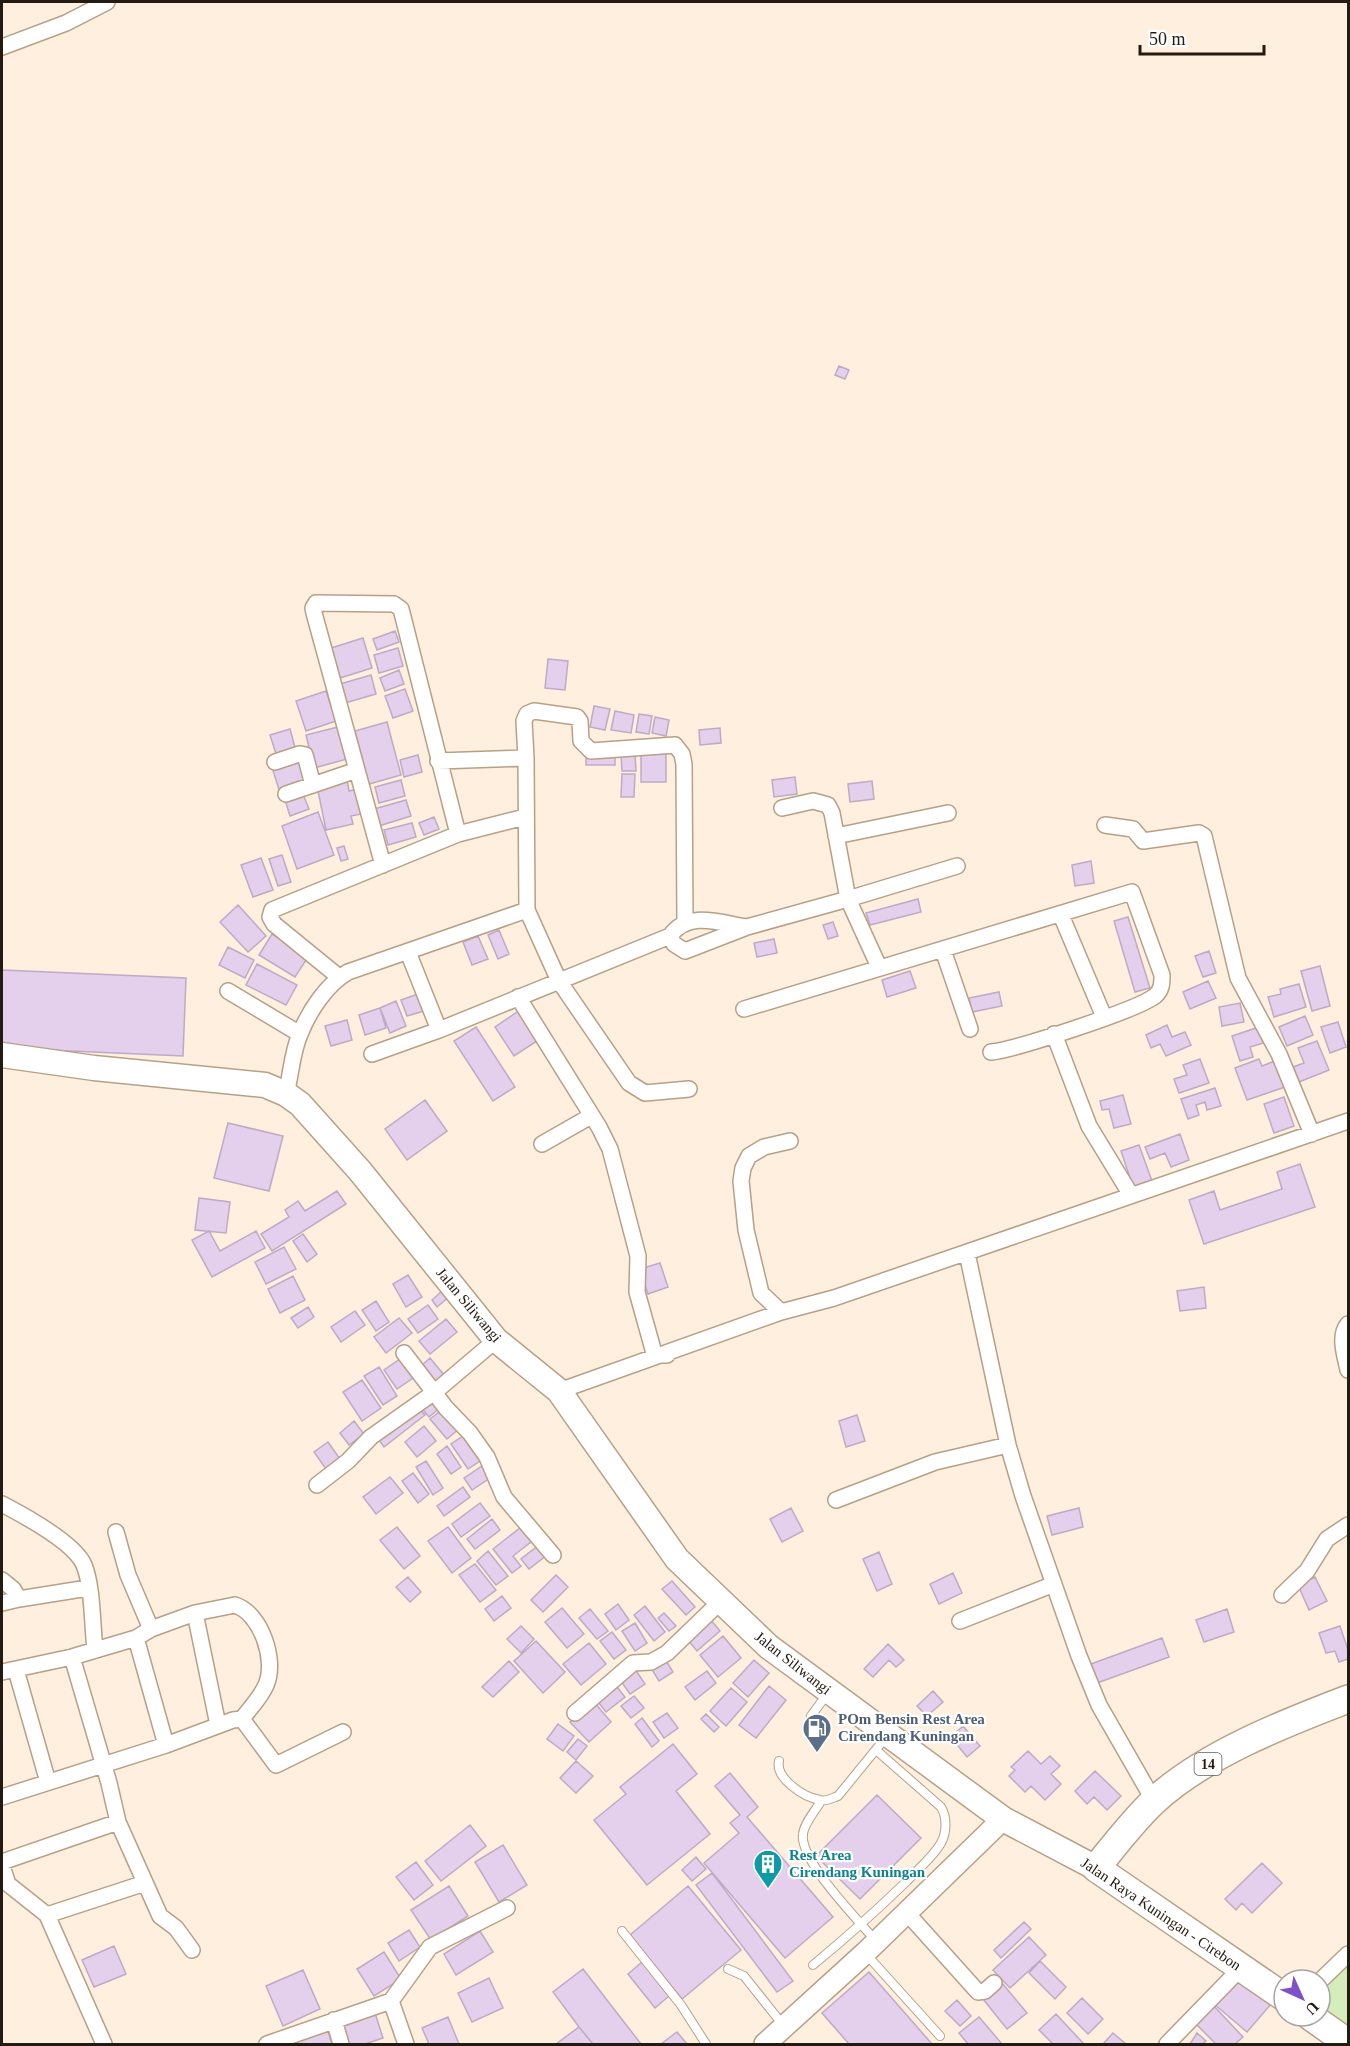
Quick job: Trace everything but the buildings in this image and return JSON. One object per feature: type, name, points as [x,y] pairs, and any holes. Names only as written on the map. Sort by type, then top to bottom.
[{"type":"highway","name":"14","points":[[1096,1868],[1154,1801],[1230,1750],[1293,1720],[1348,1699]]},
{"type":"highway","name":"Jalan Raya Kuningan - Cirebon","points":[[1096,1868],[1272,1989]]},
{"type":"highway","points":[[1327,2028],[1348,2043]]},
{"type":"main road","name":"Jalan Siliwangi","points":[[2,1055],[94,1068],[265,1085],[286,1094],[300,1104],[360,1172],[496,1340],[559,1391],[677,1558],[769,1647],[829,1692],[882,1742],[1003,1819]]},
{"type":"main road","name":"Jalan Raya Kuningan - Cirebon","points":[[1003,1819],[1096,1868]]},
{"type":"main road","points":[[765,2044],[871,1947],[1003,1819]]},
{"type":"street","points":[[2,46],[33,37],[107,2]]},
{"type":"street","points":[[383,865],[314,614],[313,608],[316,603],[394,604],[401,609],[458,834]]},
{"type":"street","points":[[685,922],[684,764],[680,750],[675,745],[591,751],[581,741],[580,722],[577,717],[534,711],[527,714],[524,721],[527,910],[559,981],[636,1090],[656,1094],[689,1089]]},
{"type":"street","points":[[275,762],[299,754],[305,755],[313,785]]},
{"type":"street","points":[[438,761],[526,758]]},
{"type":"street","points":[[286,794],[357,770]]},
{"type":"street","points":[[782,808],[821,801],[828,805],[832,813],[848,898],[879,967]]},
{"type":"street","points":[[836,836],[948,813]]},
{"type":"street","points":[[339,977],[274,924],[270,917],[272,910],[458,834],[525,817]]},
{"type":"street","points":[[1105,825],[1133,829],[1143,841],[1199,833],[1204,836],[1238,978],[1279,1054],[1312,1134]]},
{"type":"street","points":[[670,936],[674,944],[685,951],[747,927],[957,866]]},
{"type":"street","points":[[744,1009],[1132,892],[1162,975],[1162,984],[1155,996],[1104,1017],[1015,1048],[991,1052]]},
{"type":"street","points":[[286,1094],[300,1034],[329,985],[339,977],[527,910]]},
{"type":"street","points":[[1060,915],[1104,1017]]},
{"type":"street","points":[[372,1054],[439,1030],[670,936],[685,922],[695,919],[747,927]]},
{"type":"street","points":[[944,950],[970,1029]]},
{"type":"street","points":[[408,952],[439,1030]]},
{"type":"street","points":[[228,991],[300,1034]]},
{"type":"street","points":[[518,997],[610,1149],[638,1256],[637,1292],[654,1353],[667,1355]]},
{"type":"street","points":[[1054,1034],[1089,1126],[1131,1195]]},
{"type":"street","points":[[542,1144],[591,1116]]},
{"type":"street","points":[[559,1391],[667,1355],[781,1312],[834,1298],[1348,1121]]},
{"type":"street","points":[[781,1312],[761,1293],[746,1230],[741,1181],[743,1168],[749,1156],[764,1147],[790,1141]]},
{"type":"street","points":[[967,1253],[1008,1445],[1054,1584],[1099,1705],[1154,1801]]},
{"type":"street","points":[[1348,1324],[1343,1330],[1348,1370]]},
{"type":"street","points":[[317,1485],[348,1461],[371,1437],[436,1391],[496,1340]]},
{"type":"street","points":[[404,1353],[487,1457],[504,1497],[553,1555]]},
{"type":"street","points":[[836,1500],[935,1462],[1008,1445]]},
{"type":"street","points":[[2,1504],[72,1551],[84,1565],[95,1649]]},
{"type":"street","points":[[1282,1595],[1307,1571],[1327,1539],[1348,1525]]},
{"type":"street","points":[[116,1532],[128,1575],[151,1629]]},
{"type":"street","points":[[2,1580],[13,1589],[19,1599]]},
{"type":"street","points":[[960,1621],[1054,1584]]},
{"type":"street","points":[[2,1603],[88,1588]]},
{"type":"street","points":[[575,1713],[633,1663],[651,1662],[667,1653],[721,1601]]},
{"type":"street","points":[[2,1797],[242,1719],[266,1685],[270,1670],[267,1647],[251,1615],[240,1607],[227,1606],[195,1613],[151,1629],[136,1638],[72,1658],[9,1671],[48,1782]]},
{"type":"street","points":[[195,1613],[218,1725]]},
{"type":"street","points":[[136,1638],[166,1745]]},
{"type":"street","points":[[72,1658],[118,1822],[160,1916],[176,1928],[192,1950]]},
{"type":"street","points":[[242,1719],[276,1765],[343,1732]]},
{"type":"street","points":[[104,2044],[46,1915],[43,1910],[23,1898],[8,1884],[2,1864],[118,1822]]},
{"type":"street","points":[[46,1915],[146,1884]]},
{"type":"street","points":[[271,2044],[391,2001],[430,1947],[507,1908]]},
{"type":"street","points":[[908,1912],[978,1992],[986,1991],[994,1983]]},
{"type":"street","points":[[1332,1969],[1348,1954]]},
{"type":"street","points":[[1167,2044],[1241,1968]]},
{"type":"street","points":[[391,2001],[406,2044]]},
{"type":"street","points":[[334,2020],[340,2044]]},
{"type":"lane","points":[[811,1716],[829,1692]]},
{"type":"lane","points":[[779,1761],[780,1775],[811,1797],[821,1801],[838,1796],[882,1742],[945,1814],[946,1825],[942,1841],[927,1860],[862,1924],[813,1965]]},
{"type":"lane","points":[[821,1801],[803,1833],[805,1849],[825,1882],[862,1924],[871,1947],[940,2036]]},
{"type":"lane","points":[[622,1931],[681,2005],[706,2044]]},
{"type":"lane","points":[[728,1969],[744,1976],[784,2026]]},
{"type":"green space","points":[[1348,1959],[1348,2041],[1332,2027],[1332,1981]]},
{"type":"place","name":"POm Bensin Rest Area Cirendang Kuningan","points":[[817,1754]]},
{"type":"place","name":"Rest Area Cirendang Kuningan","points":[[768,1890]]}]
